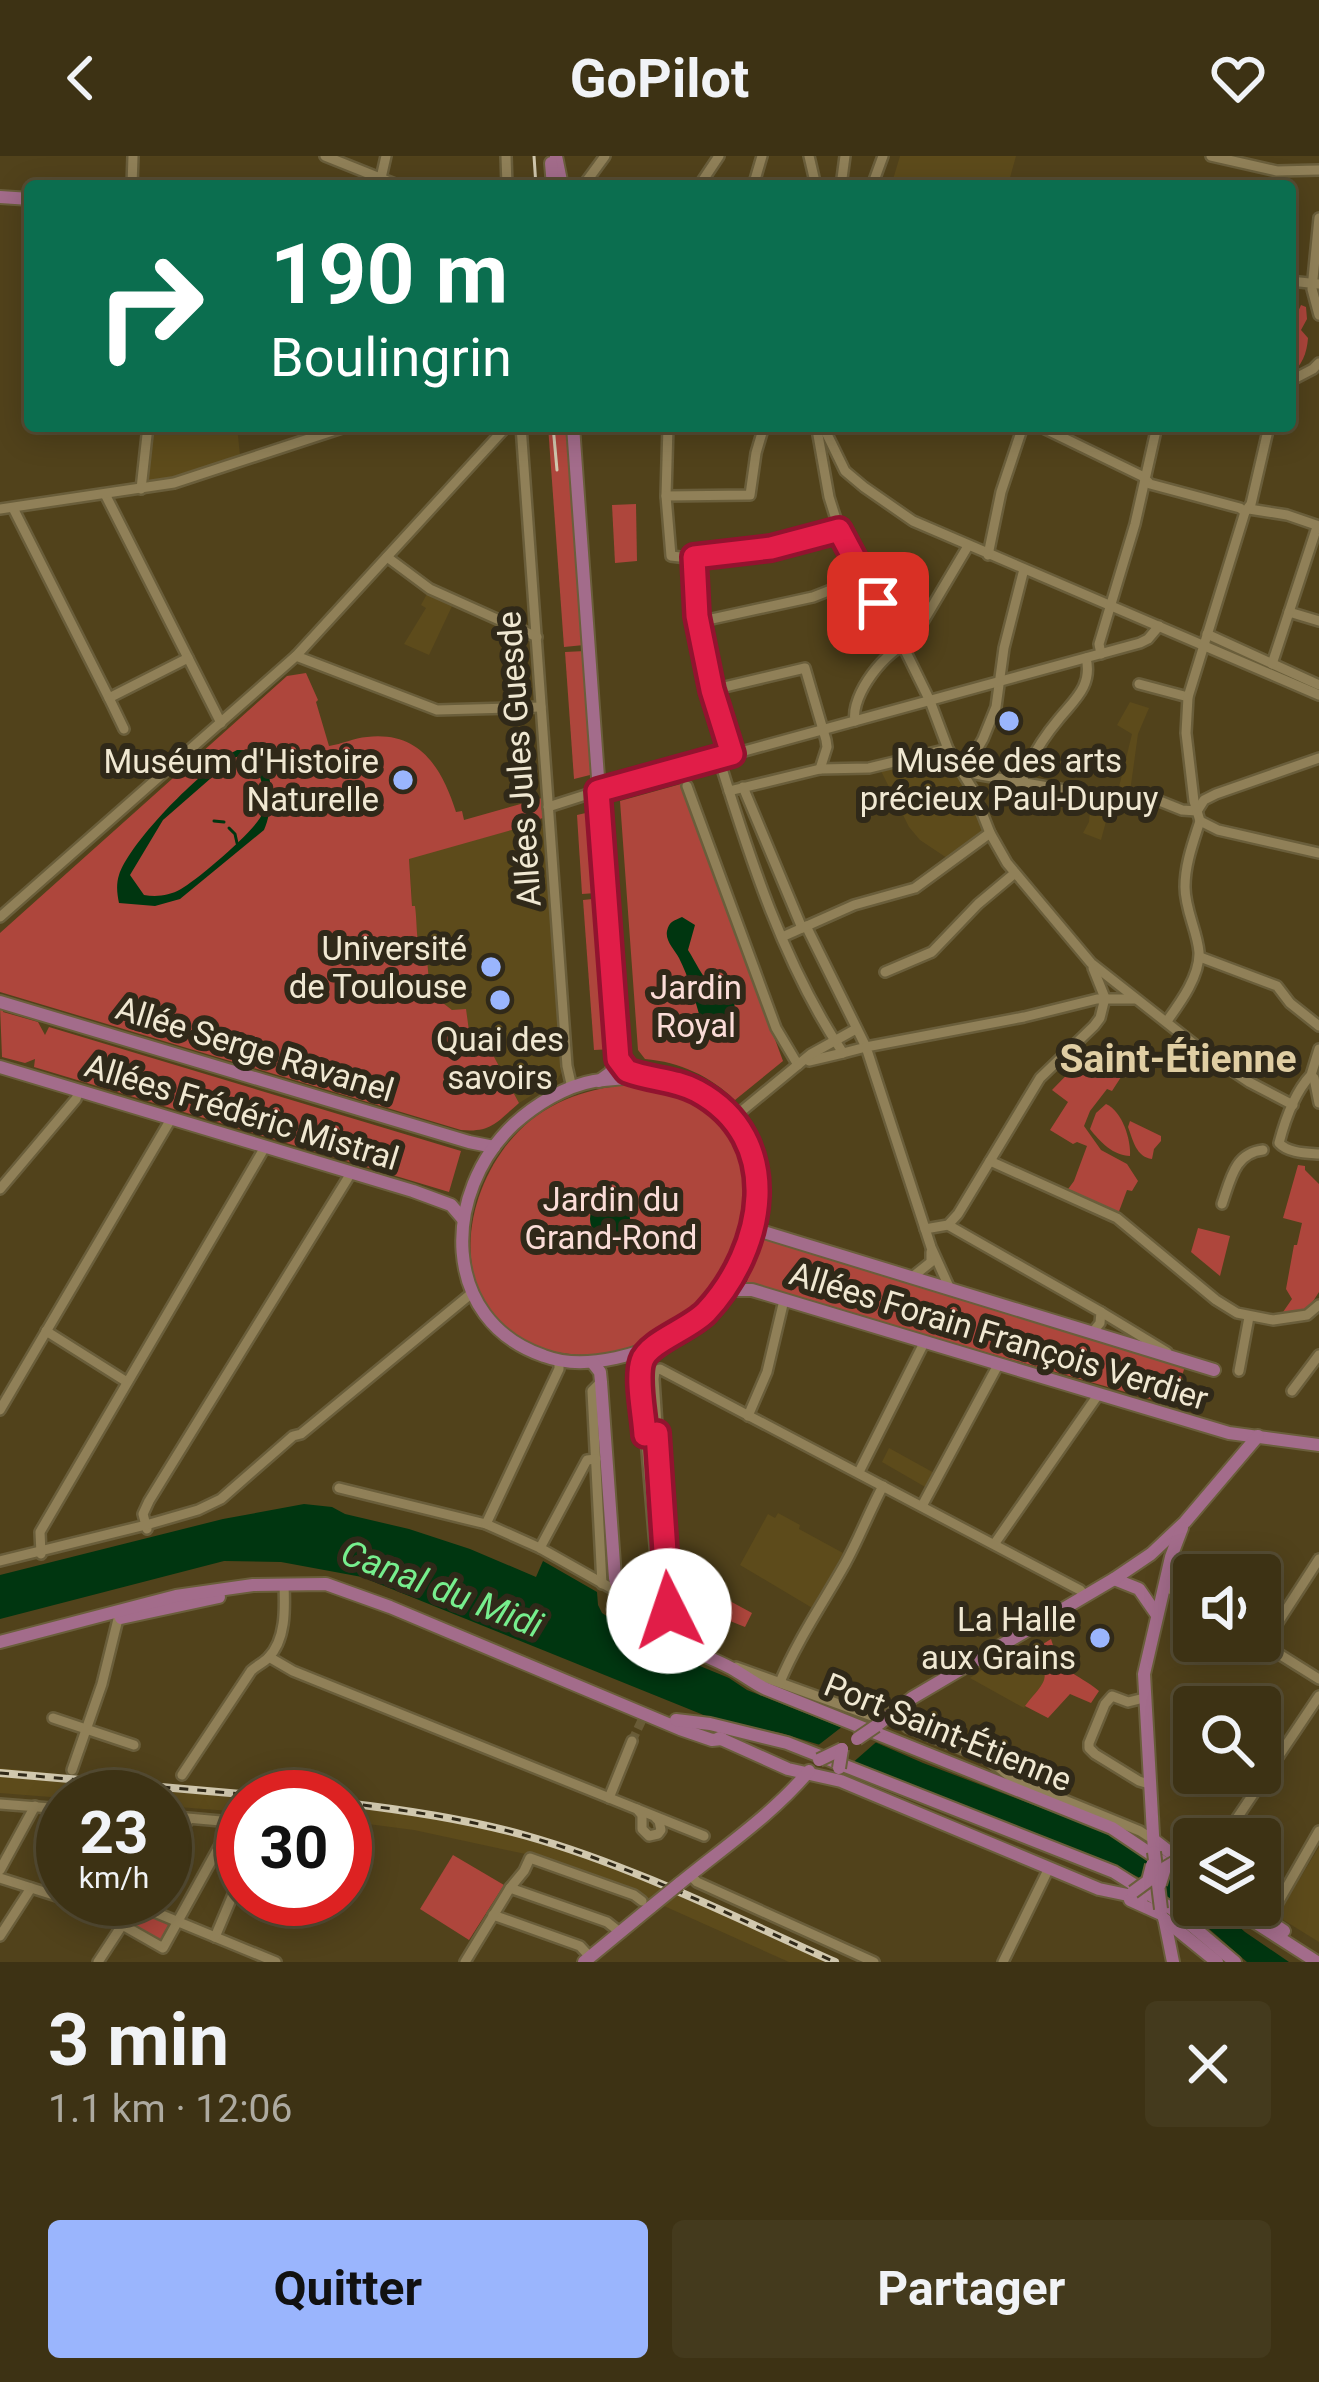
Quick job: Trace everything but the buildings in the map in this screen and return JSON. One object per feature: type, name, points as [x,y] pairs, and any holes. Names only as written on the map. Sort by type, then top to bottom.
[{"type":"main road","points":[[573,432],[618,1059],[622,1067],[639,1076],[682,1084],[701,1093],[732,1119],[747,1144],[758,1190],[754,1229],[743,1258],[704,1314],[648,1350],[593,1363],[559,1360],[510,1340],[484,1313],[472,1293],[461,1250],[463,1219],[474,1185],[514,1124],[572,1088],[639,1076]]},
{"type":"main road","name":"Allée Serge Ravanel","points":[[0,1002],[494,1148]]},
{"type":"main road","points":[[598,1081],[618,1059]]},
{"type":"main road","name":"Allées Frédéric Mistral","points":[[0,1067],[446,1203],[463,1219]]},
{"type":"main road","name":"Allées Forain François Verdier","points":[[754,1229],[1214,1370]]},
{"type":"main road","name":"Allées Forain François Verdier","points":[[724,1290],[747,1289],[1229,1433],[1319,1444]]},
{"type":"main road","points":[[593,1363],[602,1382],[618,1592]]},
{"type":"main road","points":[[587,1960],[647,1904],[765,1816],[819,1760],[1151,1554],[1185,1522],[1258,1436]]},
{"type":"main road","points":[[1185,1522],[1157,1616],[1144,1674],[1144,1698],[1159,1891],[1174,1962],[1185,1954],[1206,1962]]},
{"type":"main road","points":[[1114,1579],[1139,1589],[1157,1616]]},
{"type":"main road","points":[[0,1645],[176,1596],[317,1583],[337,1586],[643,1714],[712,1740],[722,1739]]},
{"type":"main road","name":"Port Saint-Étienne","points":[[618,1592],[644,1624],[674,1644],[764,1688],[1112,1828],[1173,1869]]},
{"type":"main road","points":[[643,1714],[787,1742],[1130,1891],[1235,1962]]},
{"type":"main road","points":[[676,1720],[776,1764],[807,1773],[840,1775],[1049,1868],[1130,1891],[1159,1891]]},
{"type":"main road","points":[[840,1775],[842,1749]]},
{"type":"main road","points":[[1154,1846],[1173,1858]]},
{"type":"main road","points":[[1130,1891],[1148,1881],[1154,1846]]},
{"type":"main road","points":[[1159,1891],[1165,1868],[1173,1864]]},
{"type":"main road","points":[[1165,1913],[1217,1962]]},
{"type":"main road","points":[[1264,1926],[1318,1958]]},
{"type":"main road","points":[[1276,1926],[1318,1958]]},
{"type":"street","points":[[381,178],[386,156]]},
{"type":"street","points":[[584,156],[594,170]]},
{"type":"street","points":[[588,180],[604,156]]},
{"type":"street","points":[[1211,156],[1277,171],[1319,170]]},
{"type":"street","points":[[329,157],[386,180]]},
{"type":"street","points":[[1319,218],[1319,315]]},
{"type":"street","points":[[141,489],[147,432]]},
{"type":"street","points":[[0,509],[196,478],[330,432]]},
{"type":"street","points":[[0,916],[296,656],[502,432]]},
{"type":"street","name":"Allées Jules Guesde","points":[[521,432],[572,1088]]},
{"type":"street","points":[[668,432],[666,496],[669,554],[674,558],[771,548],[839,530]]},
{"type":"street","points":[[666,496],[750,495],[762,432]]},
{"type":"street","points":[[820,432],[839,530],[902,644],[948,749],[1015,873],[1090,963],[1230,1070],[1293,1105]]},
{"type":"street","points":[[826,432],[845,471],[913,521],[1110,607],[1319,685]]},
{"type":"street","points":[[988,555],[1001,492],[1021,432]]},
{"type":"street","points":[[1051,432],[1159,488],[1245,512]]},
{"type":"street","points":[[1101,654],[1156,432]]},
{"type":"street","points":[[1198,816],[1186,733],[1188,697],[1251,504],[1268,432]]},
{"type":"street","points":[[105,494],[220,723]]},
{"type":"street","points":[[1245,512],[1252,507],[1319,528],[1272,664]]},
{"type":"street","points":[[13,508],[124,729]]},
{"type":"street","points":[[855,721],[853,710],[863,688],[902,644],[911,642],[968,546]]},
{"type":"street","points":[[387,557],[430,589],[537,637]]},
{"type":"street","points":[[694,557],[698,622],[732,754]]},
{"type":"street","points":[[964,772],[993,717],[1024,569]]},
{"type":"street","points":[[698,622],[813,597],[863,578]]},
{"type":"street","points":[[1289,612],[1319,621]]},
{"type":"street","points":[[548,807],[1140,643],[1159,626]]},
{"type":"street","points":[[1206,639],[1319,695]]},
{"type":"street","points":[[296,656],[436,710],[541,707]]},
{"type":"street","points":[[109,698],[188,658]]},
{"type":"street","points":[[1022,781],[1041,743],[1081,696],[1088,675],[1086,658]]},
{"type":"street","points":[[712,690],[805,668],[827,747],[820,770]]},
{"type":"street","points":[[1139,685],[1188,697]]},
{"type":"street","points":[[729,791],[820,770],[869,768],[948,749]]},
{"type":"street","points":[[1167,1021],[1187,990],[1200,956],[1185,887],[1204,800],[1319,758]]},
{"type":"street","points":[[719,759],[782,937],[843,1053]]},
{"type":"street","points":[[964,772],[1082,793],[1157,800],[1198,816],[1217,830],[1319,853]]},
{"type":"street","points":[[974,790],[983,774]]},
{"type":"street","points":[[687,786],[776,1028],[798,1065]]},
{"type":"street","points":[[743,787],[804,927],[866,1047],[931,1247],[950,1289]]},
{"type":"street","points":[[782,937],[854,904],[915,888],[990,833]]},
{"type":"street","points":[[885,973],[932,952],[1015,873]]},
{"type":"street","points":[[1200,956],[1272,983],[1319,1026]]},
{"type":"street","points":[[925,1229],[948,1225],[1040,1078],[1100,1018],[1106,998],[1090,963]]},
{"type":"street","points":[[798,1065],[1106,998],[1140,1000]]},
{"type":"street","points":[[732,1119],[798,1065],[856,1029]]},
{"type":"street","points":[[1319,1049],[1315,1081],[1319,1103]]},
{"type":"street","points":[[1315,1081],[1306,1078],[1280,1146],[1319,1154]]},
{"type":"street","points":[[0,1189],[80,1091]]},
{"type":"street","points":[[0,1409],[171,1119]]},
{"type":"street","points":[[41,1552],[40,1532],[265,1147]]},
{"type":"street","points":[[1222,1204],[1240,1160],[1249,1152],[1263,1150]]},
{"type":"street","points":[[990,1161],[1118,1218],[1216,1300],[1250,1317],[1294,1318],[1318,1307]]},
{"type":"street","points":[[147,1527],[143,1514],[149,1501],[351,1173]]},
{"type":"street","name":"Allées Forain François Verdier","points":[[948,1225],[1176,1359]]},
{"type":"street","points":[[911,1278],[931,1262],[931,1247]]},
{"type":"street","points":[[0,1561],[147,1527],[208,1507],[472,1293]]},
{"type":"street","points":[[748,1416],[767,1372],[784,1300]]},
{"type":"street","points":[[1092,1333],[1101,1312]]},
{"type":"street","points":[[1239,1371],[1250,1317]]},
{"type":"street","points":[[46,1331],[128,1382]]},
{"type":"street","points":[[859,1472],[924,1342]]},
{"type":"street","points":[[648,1350],[640,1367],[669,1611],[661,1628],[663,1636]]},
{"type":"street","points":[[1292,1390],[1319,1355]]},
{"type":"street","points":[[486,1524],[559,1369],[559,1360]]},
{"type":"street","points":[[922,1506],[998,1365]]},
{"type":"street","points":[[644,1624],[659,1593],[651,1434],[655,1371],[660,1369],[994,1543],[1084,1596]]},
{"type":"street","points":[[602,1382],[592,1391],[602,1584]]},
{"type":"street","points":[[994,1543],[1098,1395]]},
{"type":"street","points":[[540,1548],[587,1460],[596,1459]]},
{"type":"street","points":[[780,1682],[883,1486]]},
{"type":"street","points":[[339,1487],[486,1524],[618,1592]]},
{"type":"street","points":[[1281,1614],[1319,1559]]},
{"type":"street","points":[[185,1770],[250,1671],[269,1657],[282,1627],[284,1586]]},
{"type":"street","points":[[1164,1586],[1173,1590]]},
{"type":"street","points":[[72,1770],[119,1614]]},
{"type":"street","points":[[1281,1655],[1319,1679]]},
{"type":"street","points":[[269,1657],[293,1671],[704,1836]]},
{"type":"street","points":[[730,1668],[780,1682],[880,1723]]},
{"type":"street","points":[[1144,1698],[1128,1702],[1112,1696],[1089,1743],[1124,1772],[1150,1784]]},
{"type":"street","points":[[1237,1818],[1319,1696]]},
{"type":"street","points":[[845,1708],[856,1719]]},
{"type":"street","name":"Port Saint-Étienne","points":[[896,1710],[907,1727],[988,1759],[1013,1779],[1140,1831],[1154,1846]]},
{"type":"street","points":[[53,1718],[134,1745]]},
{"type":"street","points":[[609,1798],[632,1741]]},
{"type":"street","points":[[0,1804],[35,1807],[0,1874],[36,1889]]},
{"type":"street","points":[[637,1809],[649,1836],[661,1830],[656,1818]]},
{"type":"street","points":[[1281,1897],[1319,1831]]},
{"type":"street","points":[[192,1896],[216,1852]]},
{"type":"street","points":[[465,1962],[530,1858],[634,1894],[647,1904]]},
{"type":"street","points":[[1003,1962],[1049,1868]]},
{"type":"street","points":[[684,1879],[874,1962]]},
{"type":"street","points":[[0,1936],[31,1888]]},
{"type":"street","points":[[510,1888],[607,1922],[621,1933]]},
{"type":"street","points":[[494,1916],[580,1946],[587,1960]]},
{"type":"street","points":[[98,1962],[121,1926]]},
{"type":"street","points":[[125,1926],[163,1948],[176,1926]]},
{"type":"street","points":[[188,1926],[276,1962]]},
{"type":"street","points":[[215,1937],[220,1926]]},
{"type":"shaded area","points":[[900,156],[1016,156],[1009,180],[893,180]]},
{"type":"shaded area","points":[[152,432],[238,432],[240,455],[147,482]]},
{"type":"shaded area","points":[[428,592],[453,604],[429,655],[404,644],[426,608],[421,605]]},
{"type":"shaded area","points":[[1130,702],[1149,708],[1138,734],[1130,792],[1118,791],[1132,734],[1117,725]]},
{"type":"shaded area","points":[[946,754],[985,831],[947,858],[909,827],[880,769]]},
{"type":"shaded area","points":[[1091,797],[1112,799],[1101,840],[1083,833]]},
{"type":"shaded area","name":"Université de Toulouse","points":[[529,825],[531,830],[544,825],[561,1073],[519,1103],[480,1032],[469,1032],[430,993],[426,947],[419,948],[414,933],[409,858]]},
{"type":"shaded area","points":[[889,1448],[936,1474],[927,1488],[882,1462]]},
{"type":"shaded area","points":[[778,1513],[843,1553],[814,1609],[740,1565],[768,1514],[775,1518]]},
{"type":"shaded area","points":[[1012,1649],[1042,1663],[1047,1673],[1024,1708],[970,1678]]},
{"type":"shaded area","points":[[0,1768],[36,1771],[36,1796],[0,1793]]},
{"type":"shaded area","points":[[192,1786],[216,1788],[216,1810],[192,1808]]},
{"type":"shaded area","points":[[372,1804],[477,1819],[594,1854],[839,1962],[789,1962],[635,1893],[530,1855],[372,1825]]},
{"type":"shaded area","points":[[1319,1847],[1319,1942],[1281,1918],[1281,1909]]},
{"type":"green space","points":[[1301,305],[1306,307],[1301,330],[1308,338],[1296,368],[1297,349],[1296,316]]},
{"type":"green space","points":[[548,432],[568,432],[584,645],[564,647]]},
{"type":"green space","points":[[636,504],[637,561],[615,563],[612,505]]},
{"type":"green space","points":[[585,651],[594,774],[574,779],[565,652]]},
{"type":"green space","points":[[306,673],[329,746],[385,737],[415,746],[436,767],[464,820],[542,798],[544,818],[533,824],[409,859],[412,906],[419,947],[426,947],[430,993],[452,1010],[466,1009],[469,1031],[480,1031],[519,1103],[487,1128],[461,1130],[0,992],[0,933],[287,676]]},
{"type":"green space","name":"Jardin Royal","points":[[681,784],[783,1061],[735,1100],[705,1077],[645,1059],[638,1050],[620,801]]},
{"type":"green space","points":[[590,812],[596,893],[582,894],[577,815]]},
{"type":"green space","points":[[602,898],[613,1049],[594,1050],[583,900]]},
{"type":"green space","points":[[0,1006],[3,1012],[38,1022],[45,1035],[49,1027],[461,1151],[449,1192],[34,1067],[35,1059],[25,1063],[2,1057]]},
{"type":"green space","points":[[1089,1052],[1102,1065],[1123,1074],[1090,1111],[1084,1126],[1101,1150],[1127,1164],[1138,1181],[1132,1191],[1127,1190],[1118,1214],[1066,1192],[1087,1146],[1073,1144],[1050,1130],[1068,1102],[1052,1090]]},
{"type":"green space","name":"Jardin du Grand-Rond","points":[[650,1084],[680,1092],[706,1107],[721,1121],[747,1163],[752,1208],[738,1253],[711,1294],[672,1326],[627,1348],[578,1355],[530,1343],[501,1323],[482,1297],[472,1267],[477,1203],[490,1171],[531,1120],[558,1103],[603,1088]]},
{"type":"green space","points":[[1106,1104],[1124,1126],[1130,1156],[1113,1151],[1090,1129]]},
{"type":"green space","points":[[1130,1121],[1161,1136],[1152,1159],[1136,1147]]},
{"type":"green space","points":[[1298,1165],[1305,1166],[1319,1184],[1319,1292],[1308,1309],[1283,1312],[1292,1299],[1286,1289],[1302,1223],[1283,1218]]},
{"type":"green space","points":[[1198,1228],[1230,1236],[1220,1276],[1191,1252]]},
{"type":"green space","points":[[762,1238],[1185,1367],[1171,1405],[746,1284]]},
{"type":"green space","points":[[728,1600],[752,1613],[745,1627],[725,1619],[721,1627],[715,1624]]},
{"type":"green space","points":[[1051,1639],[1065,1666],[1099,1691],[1091,1703],[1070,1694],[1048,1718],[1025,1706],[1044,1679],[1035,1649]]},
{"type":"green space","points":[[453,1855],[504,1885],[469,1940],[420,1909]]},
{"type":"green space","points":[[133,1926],[170,1926],[161,1942]]},
{"type":"water","points":[[237,750],[250,752],[266,767],[271,792],[264,830],[180,899],[155,906],[119,903],[119,875],[138,843],[170,806]],"holes":[[[251,757],[263,791],[259,820],[181,889],[144,895],[130,875],[163,820],[234,758]]]},
{"type":"water","points":[[682,917],[695,925],[688,950],[699,969],[712,986],[734,1000],[735,1014],[717,1028],[703,1027],[686,975],[667,938],[669,925]]},
{"type":"water","points":[[610,1199],[624,1205],[630,1219],[624,1233],[610,1239],[596,1233],[590,1219],[596,1205]]},
{"type":"water","name":"Canal du Midi","points":[[304,1504],[332,1507],[470,1549],[536,1577],[543,1561],[597,1592],[602,1613],[654,1647],[923,1763],[1105,1832],[1173,1875],[1173,1901],[1116,1866],[820,1745],[716,1720],[362,1577],[281,1562],[224,1561],[0,1619],[0,1575],[223,1519]]},
{"type":"water","points":[[1206,1926],[1238,1926],[1289,1962],[1247,1962]]},
{"type":"pier","points":[[844,1721],[882,1737],[850,1765],[812,1750]]},
{"type":"waterway","points":[[214,821],[224,822]]},
{"type":"waterway","points":[[229,828],[237,843]]},
{"type":"tunnel","points":[[632,1741],[642,1720]]},
{"type":"tram line","points":[[534,156],[536,180]]},
{"type":"tram line","points":[[554,432],[557,470]]},
{"type":"railway","points":[[0,1773],[216,1792]]},
{"type":"railway","points":[[372,1807],[459,1820],[567,1848],[683,1893],[835,1962]]},
{"type":"place","name":"Musée des arts précieux Paul-Dupuy","points":[[1009,721]]},
{"type":"place","name":"Muséum d'Histoire Naturelle","points":[[403,780]]},
{"type":"place","name":"Université de Toulouse","points":[[491,967]]},
{"type":"place","name":"Quai des savoirs","points":[[500,1000]]},
{"type":"place","name":"La Halle aux Grains","points":[[1100,1638]]},
{"type":"district","name":"Saint-Étienne","points":[[1178,1059]]},
{"type":"route","points":[[669,1611],[657,1433],[645,1435],[640,1367],[648,1350],[704,1314],[732,1280],[754,1229],[758,1190],[747,1144],[715,1103],[682,1084],[627,1071],[618,1059],[598,791],[732,754],[712,690],[697,616],[694,557],[771,548],[839,530],[878,603]]}]
